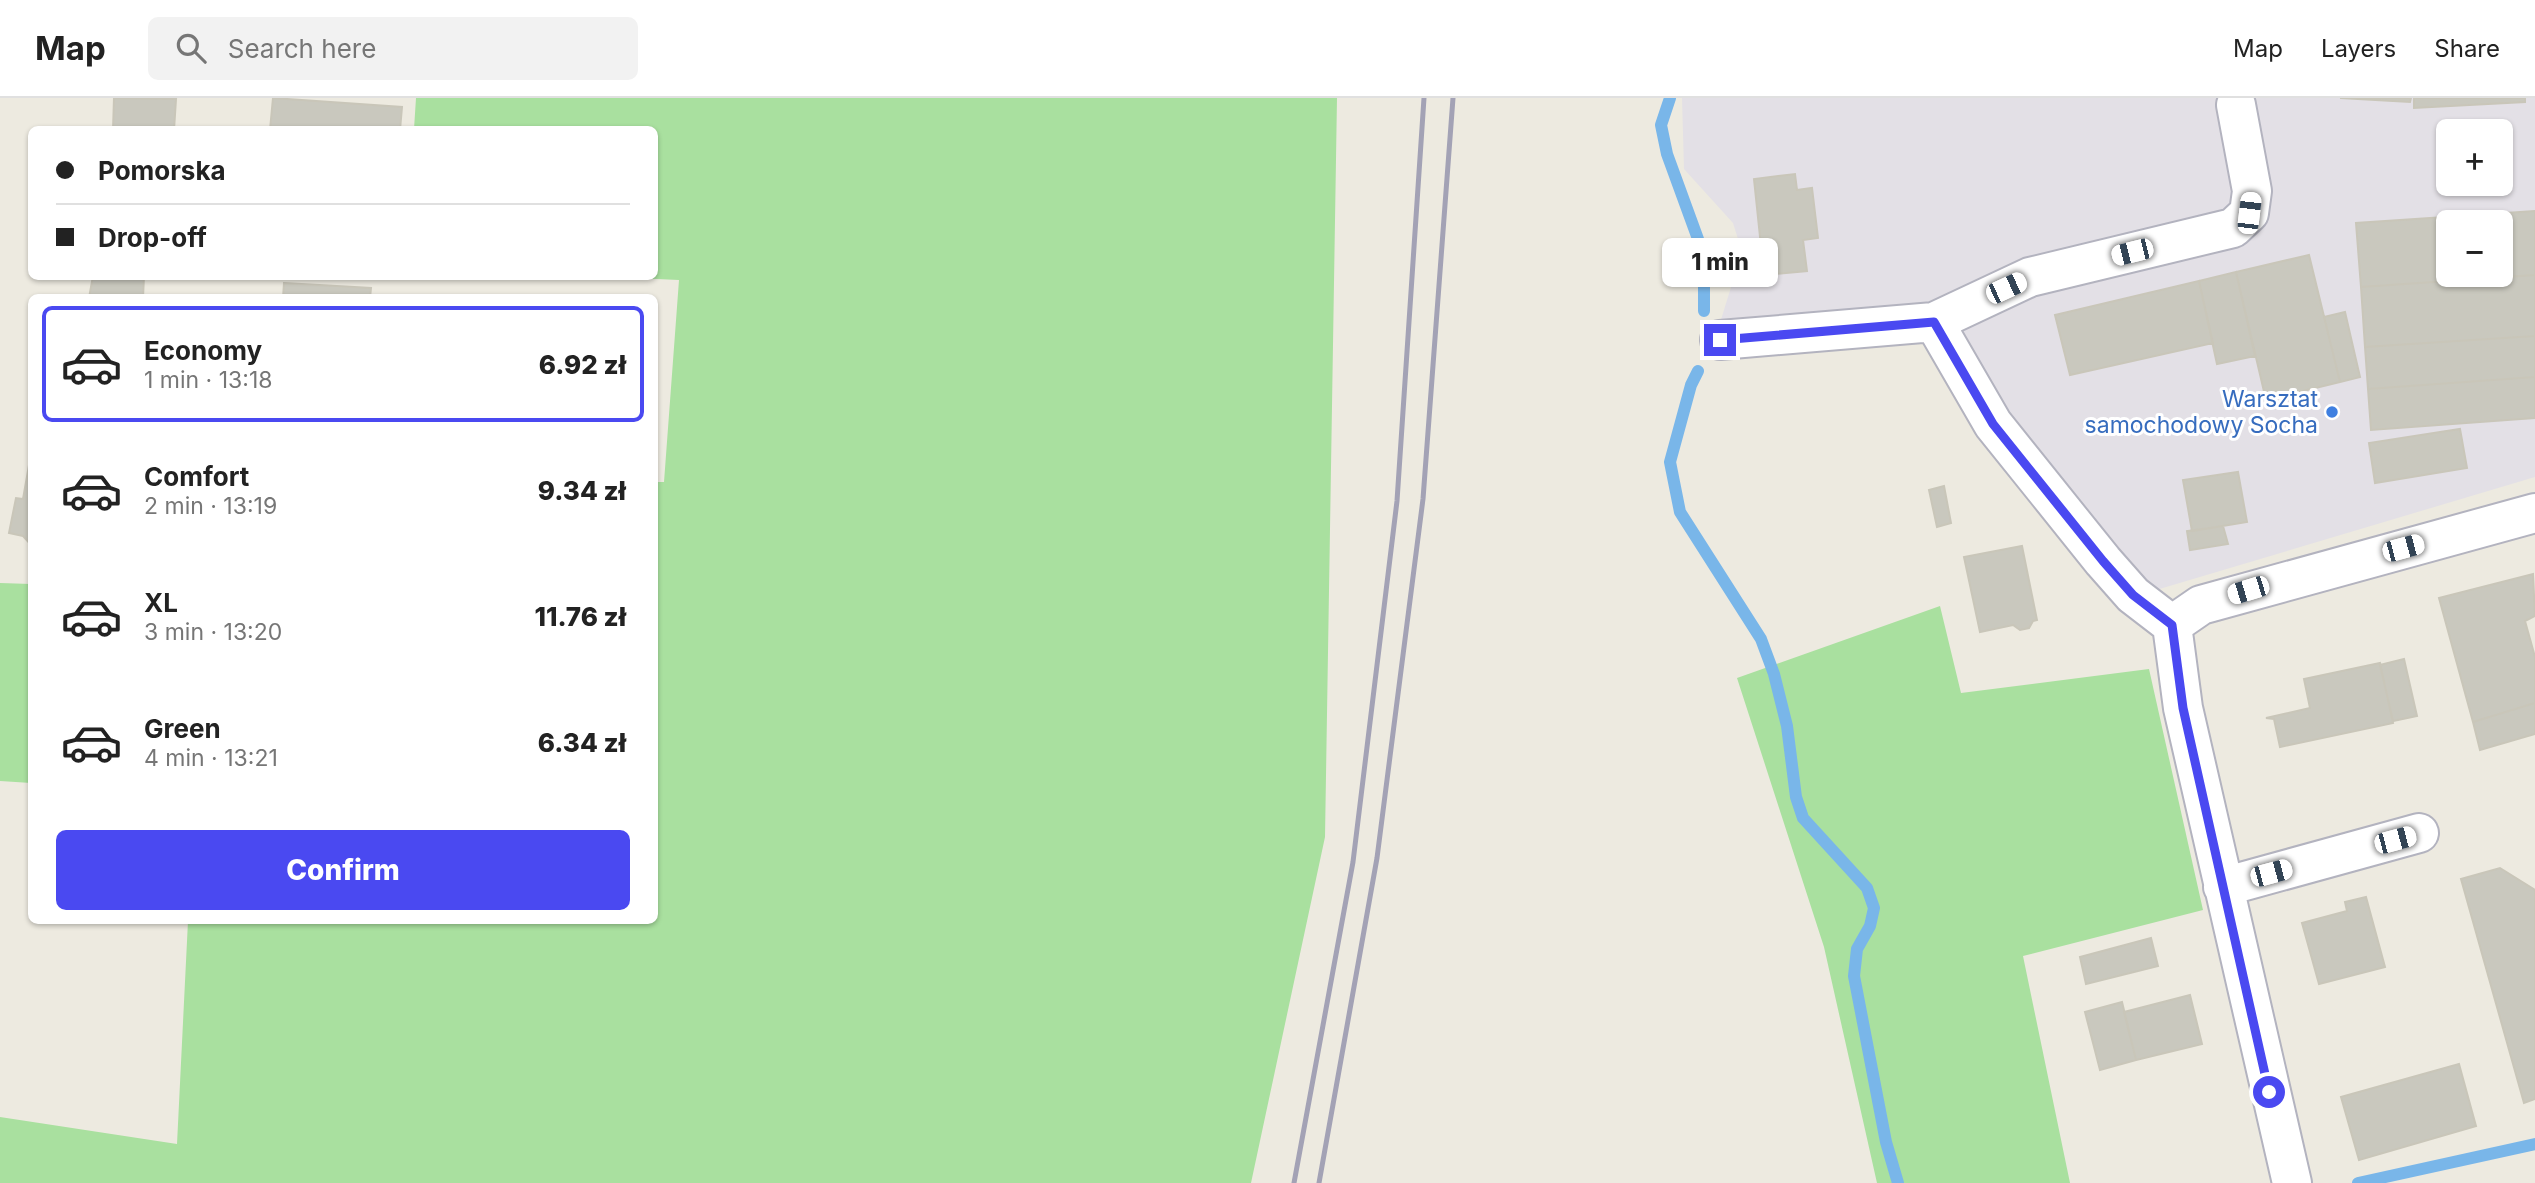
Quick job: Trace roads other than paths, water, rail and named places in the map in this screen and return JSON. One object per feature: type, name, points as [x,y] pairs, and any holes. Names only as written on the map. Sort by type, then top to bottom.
[{"type":"street","points":[[1720,340],[1934,322],[2030,277],[2233,228],[2249,213],[2252,191],[2236,105]]},
{"type":"street","points":[[1934,322],[1993,424],[2133,595],[2172,625],[2183,708],[2292,1183]]},
{"type":"street","points":[[2172,625],[2201,605],[2535,513]]},
{"type":"street","points":[[2223,887],[2419,833]]},
{"type":"waterway","points":[[1670,98],[1661,125],[1667,154],[1698,239],[1704,283],[1704,311]]},
{"type":"waterway","points":[[1698,371],[1691,385],[1670,462],[1680,512],[1761,639],[1774,674],[1787,726],[1796,797],[1803,818],[1867,888],[1874,908],[1870,926],[1857,949],[1854,976],[1886,1142],[1898,1183]]},
{"type":"waterway","points":[[2358,1183],[2535,1144]]},
{"type":"railway","points":[[1294,1183],[1353,862],[1397,501],[1424,98]]},
{"type":"railway","points":[[1319,1183],[1377,858],[1423,499],[1453,98]]},
{"type":"place","name":"Warsztat samochodowy Socha","points":[[2332,412]]}]
